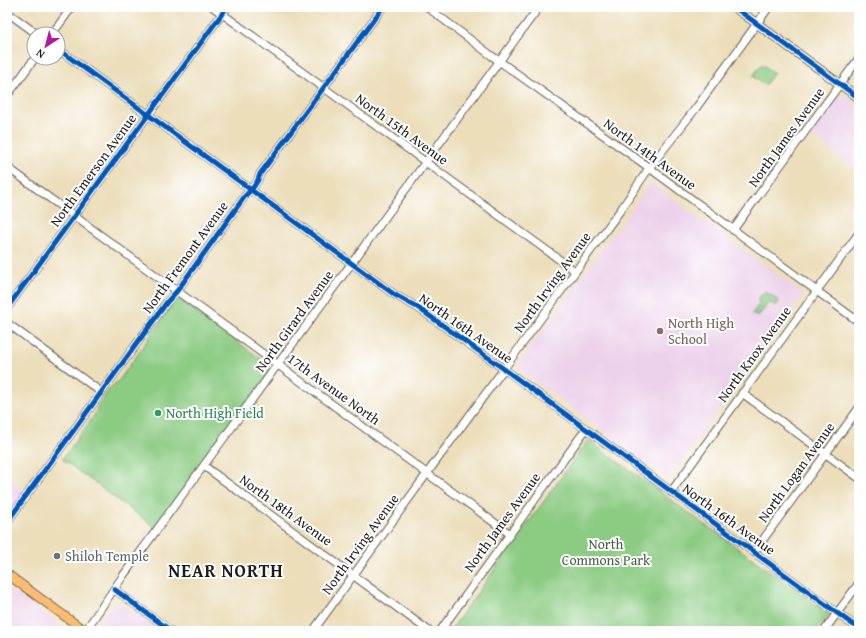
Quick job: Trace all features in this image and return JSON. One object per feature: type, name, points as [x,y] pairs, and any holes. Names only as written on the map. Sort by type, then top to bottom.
[{"type":"main road","points":[[734,7],[859,98]]},
{"type":"main road","points":[[7,574],[85,631]]},
{"type":"street","points":[[58,26],[72,7]]},
{"type":"street","name":"North 15th Avenue","points":[[213,7],[575,271]]},
{"type":"street","name":"North Emerson Avenue","points":[[7,308],[227,7]]},
{"type":"street","name":"North Fremont Avenue","points":[[7,522],[245,196],[258,181],[260,174],[383,7]]},
{"type":"street","name":"North 14th Avenue","points":[[427,7],[859,322]]},
{"type":"street","name":"North Girard Avenue","points":[[85,631],[278,364],[540,7]]},
{"type":"street","name":"North Irving Avenue","points":[[313,631],[622,208],[649,168],[696,108],[769,7]]},
{"type":"street","points":[[7,12],[26,26]]},
{"type":"street","name":"North 16th Avenue","points":[[66,55],[395,295],[417,307],[504,369],[859,629]]},
{"type":"street","name":"North James Avenue","points":[[733,230],[859,58]]},
{"type":"street","points":[[7,96],[29,66]]},
{"type":"street","name":"17th Avenue North","points":[[7,167],[510,534]]},
{"type":"street","name":"North Knox Avenue","points":[[671,492],[859,233]]},
{"type":"street","points":[[7,323],[101,392]]},
{"type":"street","points":[[742,393],[859,478]]},
{"type":"street","name":"North Logan Avenue","points":[[754,552],[859,408]]},
{"type":"street","name":"North James Avenue","points":[[440,631],[586,429]]},
{"type":"street","name":"North 18th Avenue","points":[[204,466],[429,631]]},
{"type":"street","points":[[824,631],[859,583]]},
{"type":"street","points":[[114,589],[171,631]]},
{"type":"shaded area","points":[[839,95],[847,96],[859,106],[859,171],[810,134],[836,97]]},
{"type":"shaded area","name":"North High School","points":[[651,183],[804,294],[668,479],[516,367]]},
{"type":"shaded area","points":[[7,477],[26,491],[7,515]]},
{"type":"shaded area","points":[[7,587],[68,631],[7,631]]},
{"type":"shaded area","points":[[114,603],[119,603],[155,628],[153,631],[100,631],[98,622]]},
{"type":"green space","points":[[762,64],[774,73],[765,85],[753,76]]},
{"type":"green space","points":[[765,291],[779,301],[776,306],[769,302],[758,317],[752,314],[760,303],[757,300]]},
{"type":"green space","points":[[177,300],[182,301],[269,365],[270,372],[156,528],[62,459],[94,416],[98,405],[110,388],[120,379],[166,314],[170,306]]},
{"type":"green space","name":"North Commons Park","points":[[588,440],[829,614],[816,631],[450,631]]},
{"type":"cycle path","points":[[7,308],[227,7]]},
{"type":"cycle path","points":[[7,522],[167,302],[177,291],[245,196],[254,186],[260,174],[383,7]]},
{"type":"cycle path","points":[[734,7],[859,98]]},
{"type":"cycle path","points":[[66,55],[395,295],[417,307],[504,369],[859,629]]},
{"type":"cycle path","points":[[114,589],[171,631]]},
{"type":"place","name":"North High School","points":[[660,331]]},
{"type":"place","name":"North High Field","points":[[158,413]]},
{"type":"place","name":"Shiloh Temple","points":[[57,556]]},
{"type":"district","name":"NEAR NORTH","points":[[226,570]]}]
